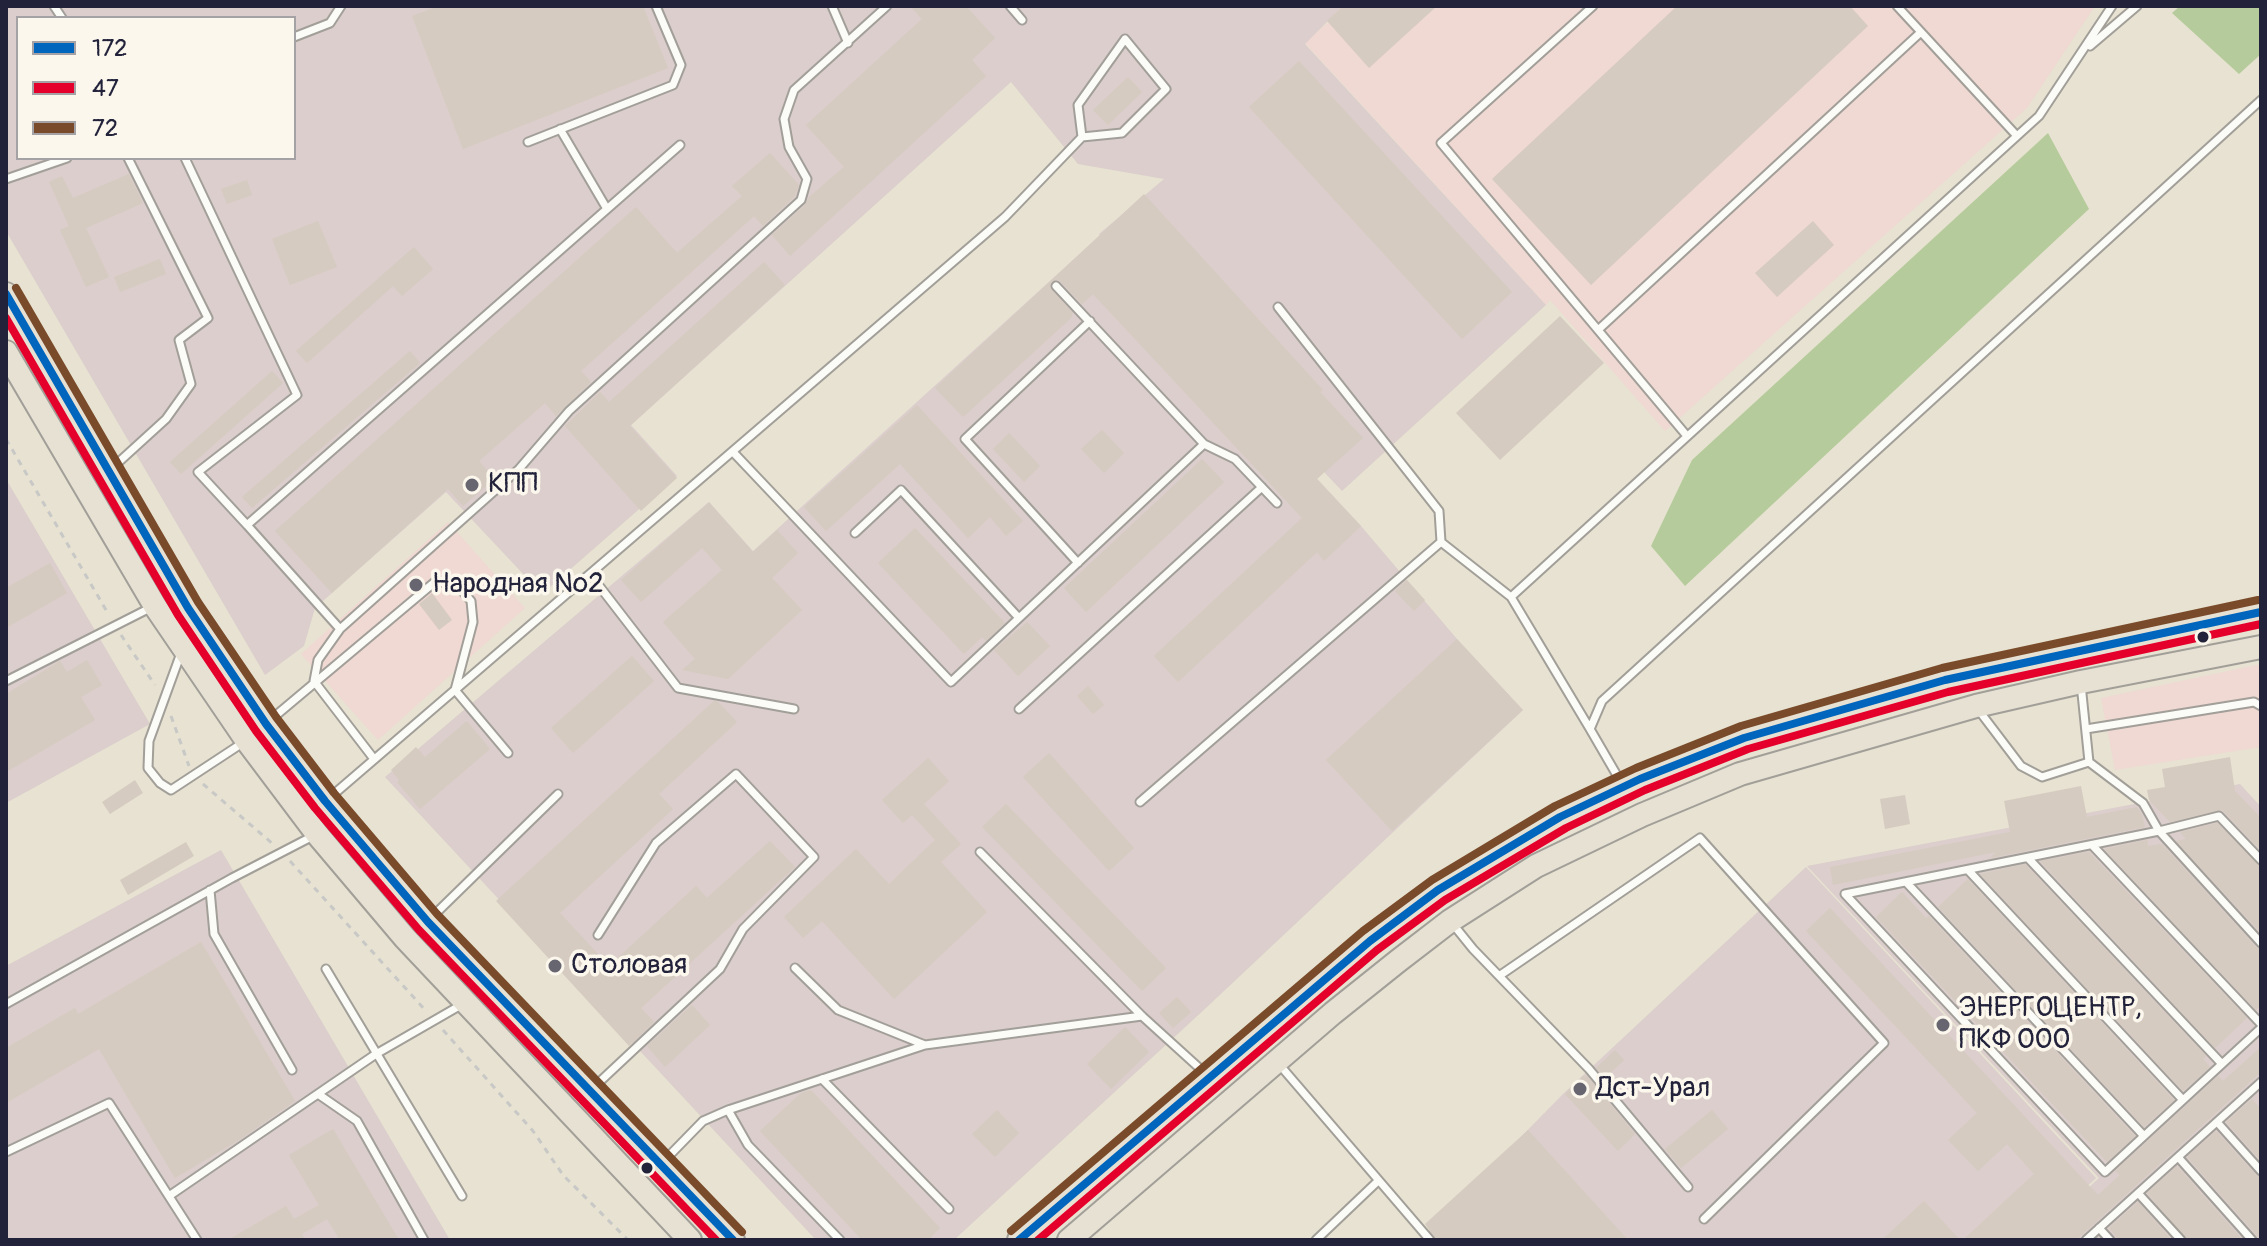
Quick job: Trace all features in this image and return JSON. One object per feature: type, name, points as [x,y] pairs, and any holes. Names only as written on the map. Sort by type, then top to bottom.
[{"type":"main road","points":[[6,294],[188,608],[266,724],[325,801],[428,922],[733,1240]]},
{"type":"main road","points":[[6,352],[155,606],[247,741],[317,834],[405,938],[690,1240]]},
{"type":"main road","points":[[1019,1240],[1358,950],[1438,890],[1560,817],[1744,738],[1945,680],[2261,612]]},
{"type":"main road","points":[[1069,1240],[1387,969],[1450,921],[1536,866],[1642,815],[1740,774],[1976,706],[2261,647]]},
{"type":"lane","points":[[296,36],[330,23],[341,6]]},
{"type":"lane","points":[[528,142],[673,85],[681,65],[656,6]]},
{"type":"lane","points":[[832,6],[848,43]]},
{"type":"lane","points":[[374,759],[314,681],[318,660],[340,629],[519,469],[569,411],[801,200],[807,179],[789,147],[784,119],[794,90],[887,6]]},
{"type":"lane","points":[[1010,6],[1022,20]]},
{"type":"lane","points":[[1593,6],[1441,143],[1687,436]]},
{"type":"lane","points":[[1897,6],[2017,136]]},
{"type":"lane","points":[[1511,597],[2039,116],[2112,6]]},
{"type":"lane","points":[[2085,51],[2137,6]]},
{"type":"lane","points":[[1598,330],[1921,32]]},
{"type":"lane","points":[[325,801],[1005,217],[1082,137],[1122,133],[1166,89],[1125,39],[1078,105],[1082,137]]},
{"type":"lane","points":[[1590,729],[1602,701],[2261,100]]},
{"type":"lane","points":[[560,129],[607,209]]},
{"type":"lane","points":[[247,525],[680,145]]},
{"type":"lane","points":[[6,179],[61,160]]},
{"type":"lane","points":[[108,471],[166,419],[191,384],[179,340],[208,318],[129,160]]},
{"type":"lane","points":[[186,160],[297,395],[198,472],[340,629]]},
{"type":"lane","points":[[1056,286],[1204,444],[1235,459],[1277,503]]},
{"type":"lane","points":[[1278,307],[1439,511],[1441,542],[1511,597],[1624,787]]},
{"type":"lane","points":[[1078,563],[965,439],[1090,321]]},
{"type":"lane","points":[[733,452],[951,682],[1204,444]]},
{"type":"lane","points":[[1019,709],[1262,487]]},
{"type":"lane","points":[[855,533],[901,490],[1019,618]]},
{"type":"lane","points":[[1140,802],[1441,542]]},
{"type":"lane","points":[[590,574],[678,688],[794,709]]},
{"type":"lane","points":[[266,724],[436,581],[458,586],[471,601],[473,622],[455,690]]},
{"type":"lane","points":[[6,681],[155,606]]},
{"type":"lane","points":[[183,647],[149,741],[148,768],[160,783],[171,790],[247,741]]},
{"type":"lane","points":[[2081,682],[2089,762],[2143,803],[2159,831],[2261,943]]},
{"type":"lane","points":[[455,690],[508,753]]},
{"type":"lane","points":[[2086,729],[2254,702],[2261,706]]},
{"type":"lane","points":[[1976,706],[2021,766],[2042,777],[2089,762]]},
{"type":"lane","points":[[590,1091],[720,969],[743,929],[814,857],[736,774],[656,843],[598,935]]},
{"type":"lane","points":[[428,922],[558,794]]},
{"type":"lane","points":[[2092,845],[2261,1026],[2105,1172],[1845,894],[2092,845],[2219,816],[2261,860]]},
{"type":"lane","points":[[6,1004],[317,834]]},
{"type":"lane","points":[[1499,976],[1700,838],[1884,1043],[1704,1219]]},
{"type":"lane","points":[[980,852],[1142,1016],[1210,1077]]},
{"type":"lane","points":[[2028,858],[2222,1064]]},
{"type":"lane","points":[[1968,870],[2183,1100]]},
{"type":"lane","points":[[1906,882],[2144,1136]]},
{"type":"lane","points":[[210,890],[214,934],[292,1070]]},
{"type":"lane","points":[[1450,921],[1589,1069],[1688,1187]]},
{"type":"lane","points":[[795,968],[838,1010],[925,1045]]},
{"type":"lane","points":[[326,969],[462,1196]]},
{"type":"lane","points":[[169,1196],[376,1054],[467,1002]]},
{"type":"lane","points":[[660,1164],[703,1121],[925,1045],[1142,1016]]},
{"type":"lane","points":[[1277,1061],[1430,1240]]},
{"type":"lane","points":[[822,1079],[949,1209]]},
{"type":"lane","points":[[2086,1240],[2259,1087]]},
{"type":"lane","points":[[318,1094],[357,1121],[424,1240]]},
{"type":"lane","points":[[6,1152],[109,1103],[197,1240]]},
{"type":"lane","points":[[728,1110],[748,1145],[840,1240]]},
{"type":"lane","points":[[2217,1122],[2261,1171]]},
{"type":"lane","points":[[2178,1157],[2252,1240]]},
{"type":"lane","points":[[1316,1240],[1378,1181]]},
{"type":"lane","points":[[2138,1193],[2181,1240]]},
{"type":"lane","points":[[2099,1228],[2110,1240]]},
{"type":"shaded area","points":[[6,6],[1343,6],[1305,44],[1546,305],[1342,491],[1099,234],[1164,179],[1078,164],[1011,82],[631,425],[677,476],[542,594],[446,492],[315,608],[304,646],[265,675],[6,231]]},
{"type":"shaded area","points":[[1346,6],[2095,6],[2027,108],[1665,431],[1550,300],[1546,305],[1305,43]]},
{"type":"shaded area","points":[[1095,240],[1361,526],[1457,639],[1523,710],[954,1240],[816,1240],[385,777],[709,502],[753,551]]},
{"type":"shaded area","points":[[6,479],[150,724],[6,803]]},
{"type":"shaded area","points":[[448,522],[525,608],[378,740],[301,654]]},
{"type":"shaded area","points":[[2261,664],[2261,747],[2115,770],[2101,698]]},
{"type":"shaded area","points":[[2240,784],[2261,807],[2261,1240],[2033,1240],[2099,1178],[1807,866]]},
{"type":"shaded area","points":[[221,850],[450,1240],[6,1240],[6,966]]},
{"type":"shaded area","points":[[1806,867],[2096,1178],[2029,1240],[1420,1240],[1563,1094]]},
{"type":"green space","points":[[2180,6],[2261,6],[2261,54],[2239,74],[2172,13]]},
{"type":"green space","points":[[2048,133],[2089,209],[1685,586],[1651,546],[1692,460]]},
{"type":"building","points":[[438,6],[643,6],[668,68],[463,149],[412,16]]},
{"type":"building","points":[[910,6],[966,6],[995,38],[972,60],[986,76],[790,256],[772,235],[844,167],[806,125],[922,19]]},
{"type":"building","points":[[1343,6],[1437,6],[1369,68],[1327,21]]},
{"type":"building","points":[[1677,6],[1850,6],[1868,26],[1591,285],[1492,179]]},
{"type":"building","points":[[1299,61],[1512,292],[1462,339],[1249,107]]},
{"type":"building","points":[[1128,77],[1142,92],[1108,125],[1093,110]]},
{"type":"building","points":[[770,153],[799,185],[795,196],[763,226],[754,216],[581,371],[591,382],[556,416],[545,403],[479,461],[494,479],[463,506],[448,489],[332,593],[275,531],[636,207],[677,253],[742,196],[732,186]]},
{"type":"building","points":[[129,174],[143,203],[86,228],[109,277],[86,287],[60,230],[69,226],[49,182],[62,176],[73,198]]},
{"type":"building","points":[[247,180],[252,195],[227,204],[221,189]]},
{"type":"building","points":[[1144,194],[1363,438],[1317,479],[1361,526],[1324,561],[1317,552],[1178,682],[1154,656],[1302,518],[1093,294],[1082,304],[1059,280],[1051,282],[1050,288],[1073,313],[1071,318],[963,417],[935,388]]},
{"type":"building","points":[[318,221],[337,267],[290,285],[272,239]]},
{"type":"building","points":[[1813,221],[1834,245],[1777,297],[1755,273]]},
{"type":"building","points":[[414,247],[433,269],[402,296],[393,286],[307,363],[296,351]]},
{"type":"building","points":[[160,259],[166,274],[120,292],[114,277]]},
{"type":"building","points":[[764,262],[785,285],[630,426],[677,478],[641,511],[565,426],[600,392],[609,402]]},
{"type":"building","points":[[1560,316],[1604,363],[1500,460],[1456,413]]},
{"type":"building","points":[[410,351],[420,363],[252,508],[242,497]]},
{"type":"building","points":[[272,371],[283,383],[181,474],[170,462]]},
{"type":"building","points":[[917,405],[1023,521],[1006,536],[990,517],[968,538],[900,464],[826,531],[804,507]]},
{"type":"building","points":[[1102,430],[1124,453],[1104,473],[1081,449]]},
{"type":"building","points":[[1009,433],[1040,466],[1024,482],[993,449]]},
{"type":"building","points":[[1202,459],[1224,482],[1086,612],[1064,588]]},
{"type":"building","points":[[709,502],[753,552],[777,530],[798,553],[772,578],[802,610],[728,679],[682,670],[695,659],[663,622],[722,570],[702,548],[641,602],[621,580]]},
{"type":"building","points":[[915,528],[1005,623],[986,641],[982,637],[964,654],[878,563]]},
{"type":"building","points":[[50,563],[67,593],[6,628],[6,588]]},
{"type":"building","points":[[1407,580],[1425,600],[1414,611],[1395,591]]},
{"type":"building","points":[[432,593],[452,620],[439,630],[419,604]]},
{"type":"building","points":[[1027,622],[1050,646],[1018,676],[994,650]]},
{"type":"building","points":[[1457,639],[1523,710],[1392,831],[1326,760]]},
{"type":"building","points":[[632,656],[654,681],[573,753],[551,728]]},
{"type":"building","points":[[87,660],[102,685],[81,697],[95,720],[6,772],[6,694],[60,661],[67,672]]},
{"type":"building","points":[[1088,686],[1104,705],[1093,714],[1077,696]]},
{"type":"building","points":[[714,701],[737,722],[659,794],[673,809],[560,913],[609,966],[696,886],[707,898],[770,841],[795,867],[641,1008],[654,1022],[629,1046],[496,901]]},
{"type":"building","points":[[467,721],[490,749],[420,809],[391,770],[416,747],[425,757]]},
{"type":"building","points":[[1049,753],[1134,848],[1109,871],[1023,777]]},
{"type":"building","points":[[2230,757],[2235,791],[2261,818],[2261,851],[2222,810],[2170,822],[2149,800],[2147,790],[2165,787],[2162,769]]},
{"type":"building","points":[[928,758],[949,781],[924,804],[961,844],[941,862],[987,912],[894,999],[822,921],[803,938],[784,917],[856,849],[889,884],[935,840],[912,815],[903,823],[882,800]]},
{"type":"building","points":[[135,780],[143,793],[110,814],[102,802]]},
{"type":"building","points":[[2081,786],[2087,817],[2137,807],[2145,827],[1990,858],[1996,852],[1833,885],[1830,867],[2010,832],[2004,801]]},
{"type":"building","points":[[1905,795],[1910,824],[1885,829],[1880,799]]},
{"type":"building","points":[[1006,804],[1166,968],[1142,991],[982,827]]},
{"type":"building","points":[[2217,823],[2261,866],[2261,933],[2176,841],[2186,839],[2180,832]]},
{"type":"building","points":[[2147,840],[2148,846],[2162,844],[2261,949],[2261,1005],[2256,1010],[2104,849]]},
{"type":"building","points":[[186,842],[194,856],[128,895],[120,880]]},
{"type":"building","points":[[2089,852],[2247,1018],[2215,1048],[2040,861]]},
{"type":"building","points":[[2025,864],[2206,1056],[2203,1059],[2210,1067],[2183,1091],[1980,874]]},
{"type":"building","points":[[1968,879],[2174,1100],[2144,1127],[1938,907]]},
{"type":"building","points":[[1902,892],[1926,918],[1929,916],[2135,1136],[2107,1162],[1876,917]]},
{"type":"building","points":[[1830,908],[2098,1195],[2120,1175],[2115,1171],[2218,1076],[2223,1081],[2261,1047],[2261,1072],[2076,1240],[1963,1240],[2034,1174],[2007,1144],[1978,1171],[1948,1140],[1977,1113],[1806,931]]},
{"type":"building","points":[[201,942],[295,1101],[239,1140],[175,1178],[99,1049],[6,1103],[6,1048],[75,1008],[78,1014]]},
{"type":"building","points":[[1177,997],[1191,1012],[1173,1028],[1159,1013]]},
{"type":"building","points":[[692,1005],[710,1025],[665,1067],[647,1046]]},
{"type":"building","points":[[1125,1027],[1149,1052],[1111,1089],[1087,1064]]},
{"type":"building","points":[[1615,1050],[1624,1060],[1605,1078],[1596,1068]]},
{"type":"building","points":[[1583,1076],[1587,1076],[1635,1134],[1618,1151],[1565,1094]]},
{"type":"building","points":[[811,1090],[940,1228],[928,1240],[862,1240],[760,1131],[801,1093]]},
{"type":"building","points":[[2252,1099],[2261,1109],[2261,1161],[2226,1122]]},
{"type":"building","points":[[997,1110],[1019,1133],[995,1157],[972,1134]]},
{"type":"building","points":[[1712,1110],[1728,1129],[1681,1168],[1665,1149]]},
{"type":"building","points":[[333,1129],[399,1240],[340,1240],[327,1219],[302,1234],[305,1240],[228,1240],[286,1206],[294,1219],[319,1205],[289,1155]]},
{"type":"building","points":[[1528,1130],[1628,1240],[1436,1240],[1425,1224]]},
{"type":"building","points":[[2216,1131],[2261,1177],[2261,1240],[2187,1157]]},
{"type":"building","points":[[2177,1166],[2243,1240],[2187,1240],[2147,1193]]},
{"type":"building","points":[[1924,1201],[1960,1240],[1882,1240]]},
{"type":"building","points":[[2138,1202],[2172,1240],[2119,1240],[2109,1228]]},
{"type":"transit line","name":"72","points":[[16,288],[198,602],[276,717],[334,793],[437,914],[742,1232]]},
{"type":"transit line","name":"172","points":[[6,294],[188,608],[266,724],[325,801],[428,922],[733,1240]]},
{"type":"transit line","name":"47","points":[[6,318],[178,615],[256,731],[315,808],[419,930],[716,1240]]},
{"type":"transit line","name":"72","points":[[1011,1231],[1363,931],[1432,880],[1555,806],[1636,768],[1741,726],[1942,668],[2258,600]]},
{"type":"transit line","name":"172","points":[[1019,1240],[1370,941],[1438,890],[1560,817],[1640,779],[1744,738],[1945,680],[2261,612]]},
{"type":"transit line","name":"47","points":[[1038,1240],[1377,950],[1445,900],[1566,828],[1645,790],[1748,749],[1948,692],[2261,624]]},
{"type":"place","name":"КПП","points":[[472,485]]},
{"type":"place","name":"Народная №2","points":[[416,585]]},
{"type":"place","name":"Столовая","points":[[555,966]]},
{"type":"place","name":"ЭНЕРГОЦЕНТР, ПКФ ООО","points":[[1943,1025]]},
{"type":"place","name":"Дст-Урал","points":[[1580,1089]]}]
